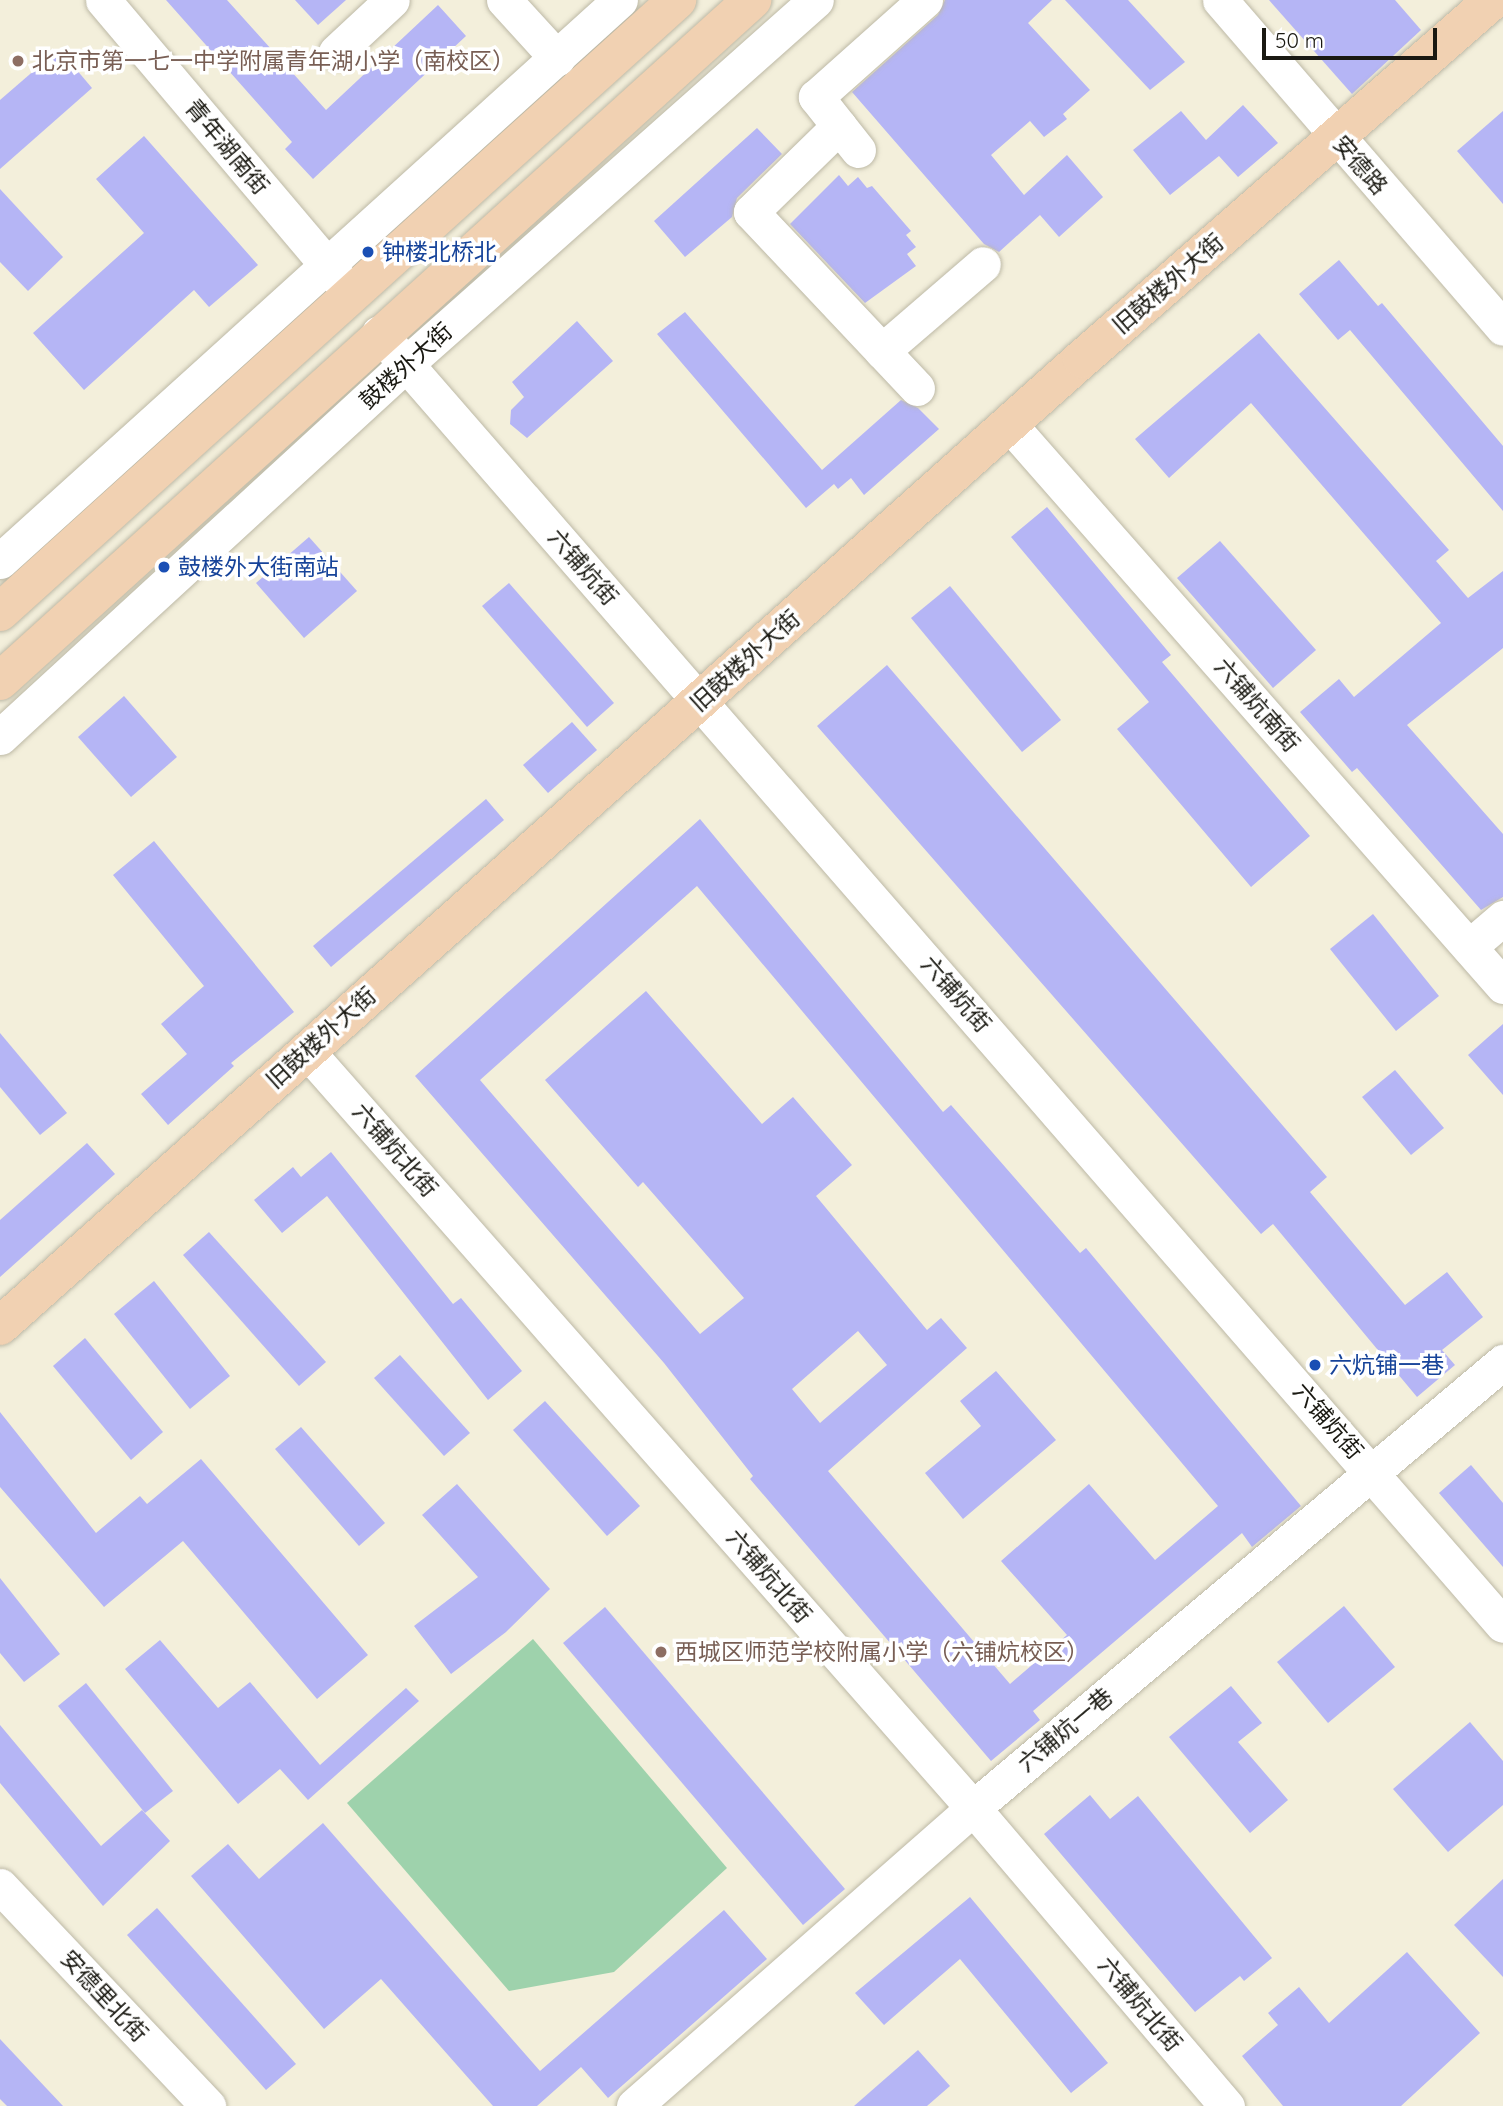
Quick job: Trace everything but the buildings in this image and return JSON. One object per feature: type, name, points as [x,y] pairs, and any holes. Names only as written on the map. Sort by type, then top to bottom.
[{"type":"main road","points":[[0,612],[340,281],[677,0]]},
{"type":"main road","name":"鼓楼外大街","points":[[0,681],[379,333],[752,0]]},
{"type":"main road","name":"旧鼓楼外大街","points":[[0,1326],[306,1050],[1493,0]]},
{"type":"street","name":"青年湖南街","points":[[103,0],[340,281]]},
{"type":"street","points":[[335,51],[392,0]]},
{"type":"street","points":[[503,0],[557,58]]},
{"type":"street","points":[[0,561],[340,281],[557,58],[620,0]]},
{"type":"street","name":"鼓楼外大街","points":[[0,737],[406,364],[816,0]]},
{"type":"street","points":[[917,388],[751,212],[848,138],[816,97],[925,0]]},
{"type":"street","name":"安德路","points":[[1220,0],[1337,139],[1503,328]]},
{"type":"street","points":[[882,351],[983,264]]},
{"type":"street","name":"六铺炕街","points":[[379,333],[1503,1625]]},
{"type":"street","name":"六铺炕南街","points":[[1010,425],[1503,986]]},
{"type":"street","points":[[1469,947],[1503,918]]},
{"type":"street","name":"六铺炕北街","points":[[306,1050],[973,1808],[1227,2106]]},
{"type":"street","name":"六铺炕一巷","points":[[634,2106],[973,1808],[1503,1362]]},
{"type":"street","name":"安德里北街","points":[[0,1886],[193,2101]]},
{"type":"green space","points":[[533,1639],[727,1868],[614,1972],[509,1991],[347,1803]]},
{"type":"place","name":"北京市第一七一中学附属青年湖小学（南校区）","points":[[18,61]]},
{"type":"place","name":"钟楼北桥北","points":[[368,252]]},
{"type":"place","name":"鼓楼外大街南站","points":[[164,567]]},
{"type":"place","name":"六炕铺一巷","points":[[1315,1365]]},
{"type":"place","name":"西城区师范学校附属小学（六铺炕校区）","points":[[661,1652]]}]
